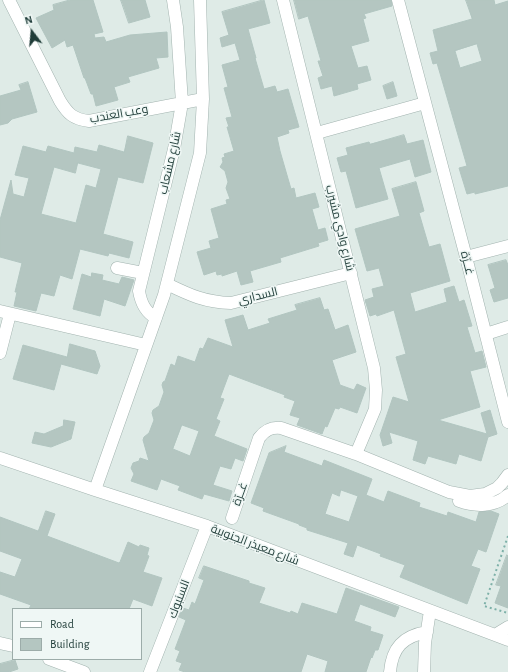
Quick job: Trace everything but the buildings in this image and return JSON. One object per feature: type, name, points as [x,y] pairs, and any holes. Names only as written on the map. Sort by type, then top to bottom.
[{"type":"street","name":"وعب العندب","points":[[9,0],[60,100],[67,112],[78,119],[89,121],[203,99]]},
{"type":"street","name":"شارع مشعاب","points":[[156,318],[148,314],[140,298],[139,291],[174,149],[182,103],[177,27],[172,0]]},
{"type":"street","name":"شارع مشعاب","points":[[95,490],[167,284],[200,153],[203,99],[200,0]]},
{"type":"street","name":"شارع وادي مشيرب","points":[[283,0],[317,132],[374,368],[376,390],[375,409],[356,454]]},
{"type":"street","name":"غــرّة","points":[[398,0],[508,422]]},
{"type":"street","points":[[317,132],[425,103]]},
{"type":"street","points":[[466,257],[508,246]]},
{"type":"street","points":[[117,268],[143,273]]},
{"type":"street","name":"السداري","points":[[167,284],[197,298],[215,302],[231,303],[351,273]]},
{"type":"street","points":[[0,354],[5,313],[146,345]]},
{"type":"street","points":[[486,334],[508,327]]},
{"type":"street","name":"غــرّة","points":[[232,518],[259,438],[268,429],[281,428],[356,454],[450,492],[470,496],[484,494],[497,488],[508,475]]},
{"type":"street","name":"شارع معيذر الجنوبية","points":[[0,458],[207,526],[508,640]]},
{"type":"street","name":"غــرّة","points":[[450,492],[454,498],[461,502],[480,505],[493,504],[508,495]]},
{"type":"street","name":"السنبوك","points":[[150,672],[207,526]]},
{"type":"street","points":[[424,672],[424,655],[430,611]]},
{"type":"street","points":[[495,635],[508,626]]},
{"type":"street","points":[[390,672],[393,657],[399,646],[413,635],[427,632]]},
{"type":"street","points":[[0,643],[12,646]]},
{"type":"street","points":[[52,660],[84,672]]},
{"type":"path","points":[[508,536],[484,606],[508,613]]}]
